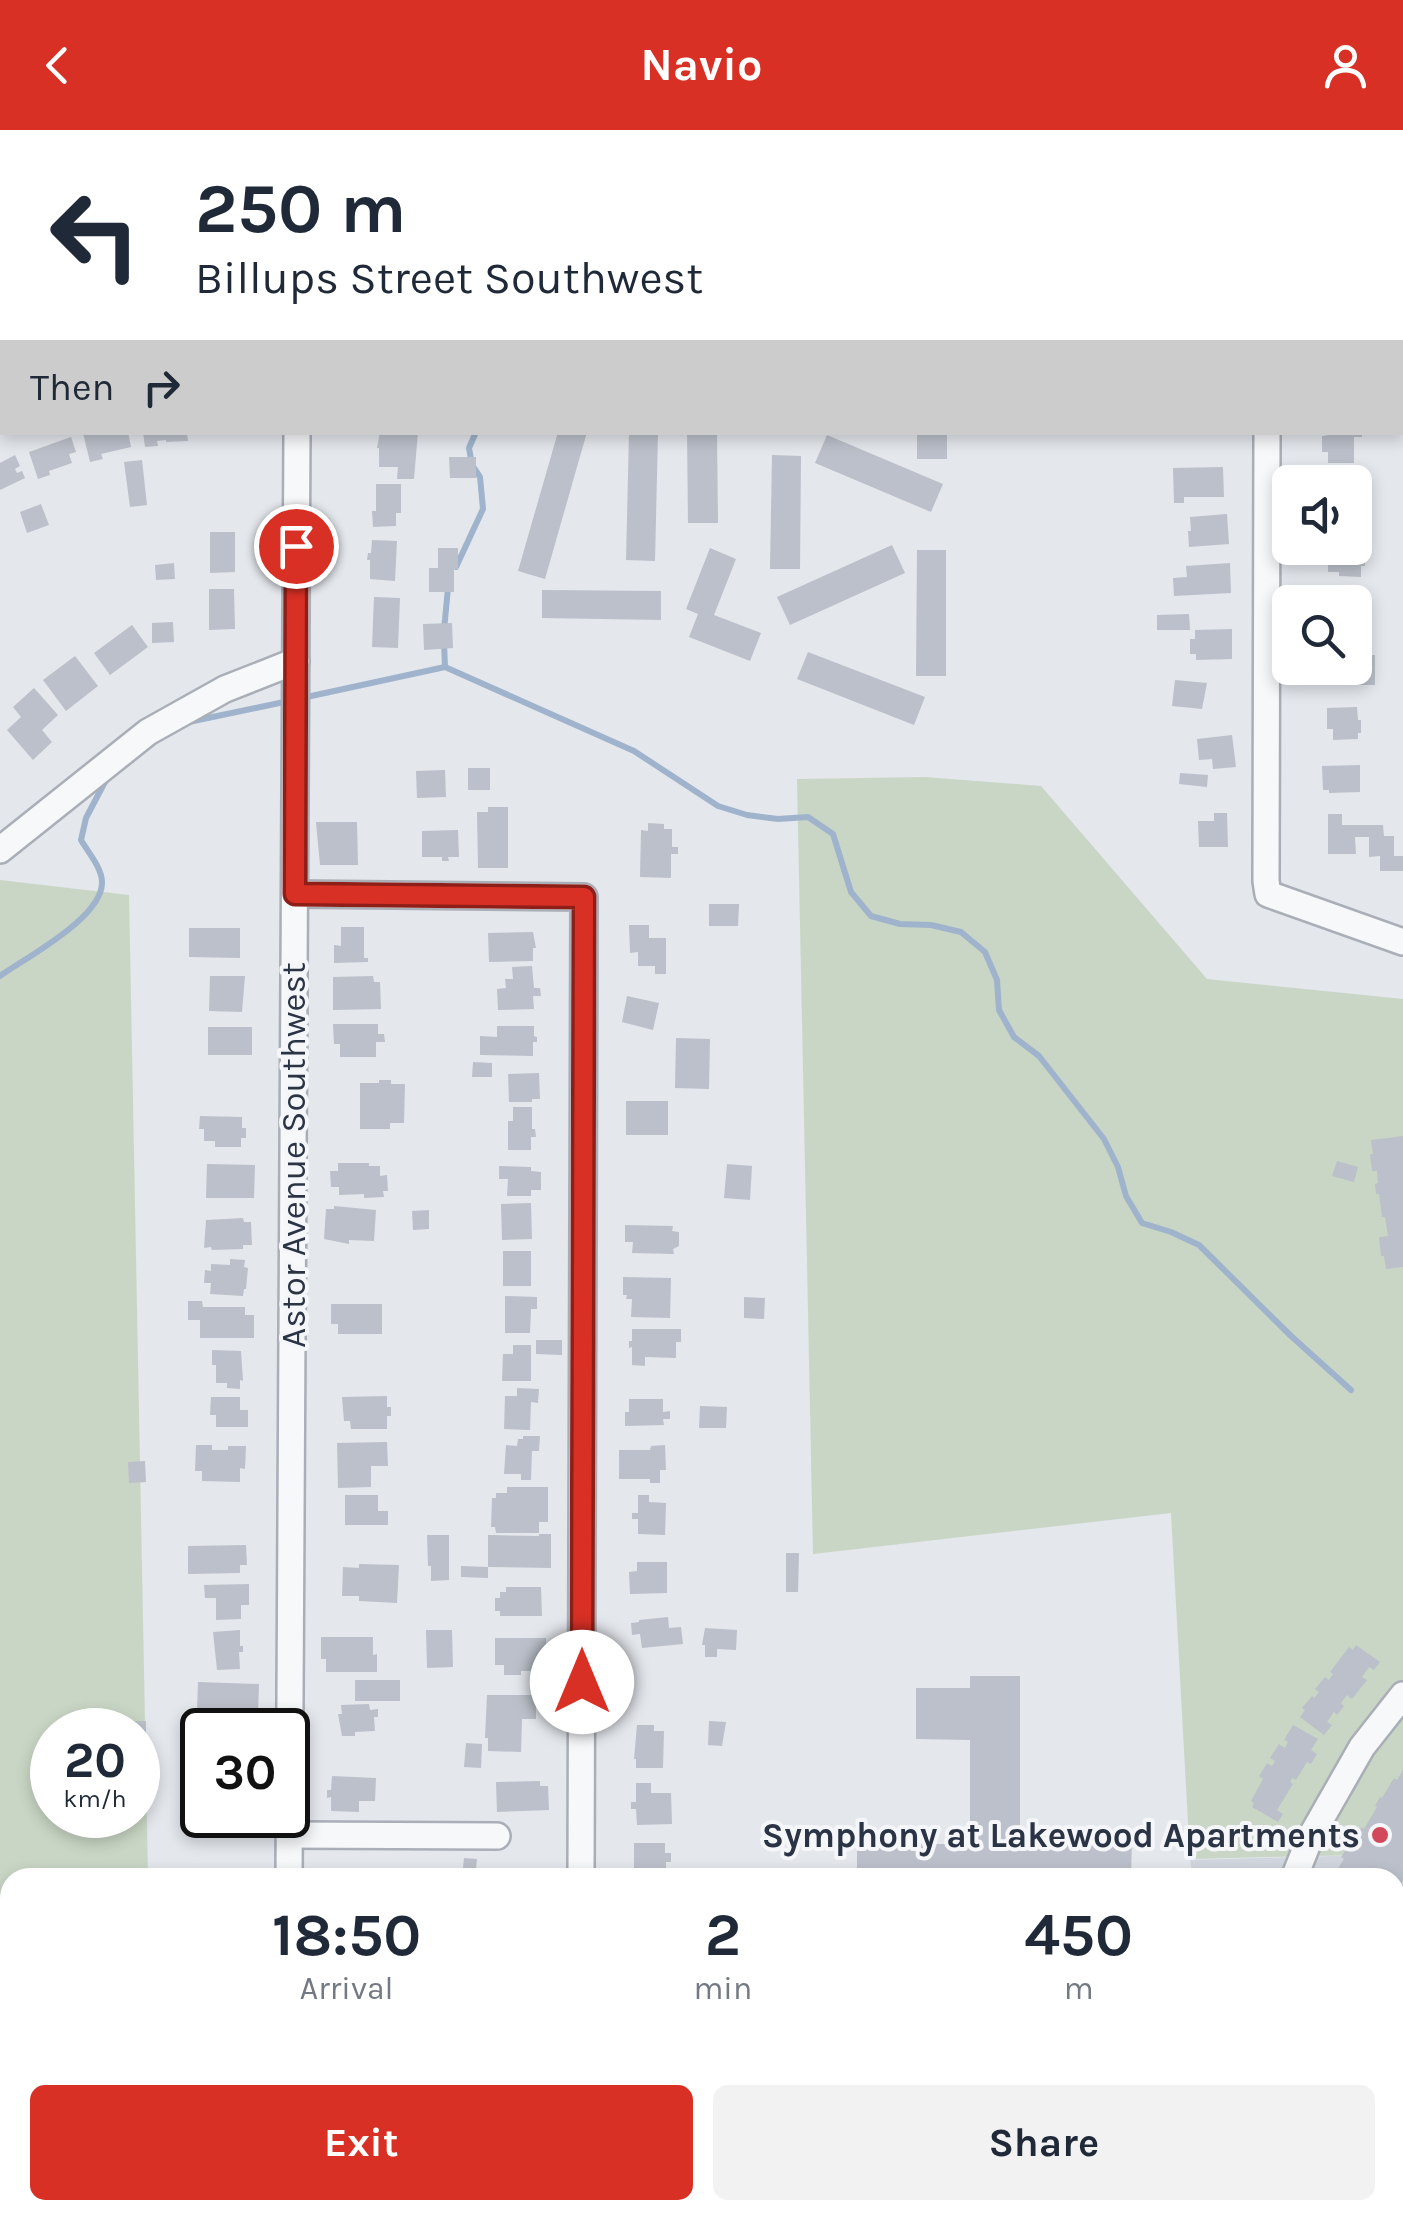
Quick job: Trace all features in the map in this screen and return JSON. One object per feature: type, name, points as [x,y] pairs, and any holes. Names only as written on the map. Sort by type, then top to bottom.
[{"type":"street","name":"Astor Avenue Southwest","points":[[291,1708],[297,435]]},
{"type":"street","points":[[1268,435],[1268,894],[1403,942]]},
{"type":"street","points":[[0,850],[148,732],[225,688],[296,661]]},
{"type":"street","points":[[295,894],[584,897],[581,1868]]},
{"type":"street","points":[[1298,1868],[1310,1838],[1362,1747],[1403,1695]]},
{"type":"street","points":[[310,1834],[497,1836]]},
{"type":"street","name":"Astor Avenue Southwest","points":[[290,1838],[290,1868]]},
{"type":"shaded area","points":[[1403,1854],[1403,1868],[1191,1868],[1190,1860]]},
{"type":"green space","points":[[925,777],[1041,786],[1207,979],[1403,999],[1403,1854],[1190,1859],[1171,1513],[813,1554],[797,779]]},
{"type":"green space","points":[[0,880],[129,895],[145,1708],[30,1708],[30,1838],[147,1838],[148,1868],[0,1868]]},
{"type":"building","points":[[83,435],[129,435],[131,447],[101,454],[103,459],[90,462]]},
{"type":"building","points":[[143,435],[187,435],[188,441],[157,441],[158,446],[145,447]]},
{"type":"building","points":[[379,435],[418,435],[414,479],[397,479],[398,467],[379,467]]},
{"type":"building","points":[[557,435],[586,435],[545,579],[518,571]]},
{"type":"building","points":[[629,435],[658,435],[655,561],[626,560]]},
{"type":"building","points":[[687,435],[717,435],[718,523],[688,523]]},
{"type":"building","points":[[827,435],[943,484],[931,512],[815,463]]},
{"type":"building","points":[[917,435],[947,435],[947,459],[917,459]]},
{"type":"building","points":[[1362,435],[1354,437],[1354,463],[1328,463],[1328,452],[1322,452],[1322,436]]},
{"type":"building","points":[[71,437],[76,452],[69,454],[72,463],[38,479],[29,452]]},
{"type":"building","points":[[15,455],[20,466],[15,469],[17,473],[22,471],[25,478],[0,490],[0,463]]},
{"type":"building","points":[[772,455],[801,456],[800,569],[770,569]]},
{"type":"building","points":[[449,457],[476,457],[476,478],[450,478]]},
{"type":"building","points":[[142,460],[147,505],[130,507],[124,462]]},
{"type":"building","points":[[1223,467],[1224,497],[1184,497],[1184,503],[1174,503],[1173,468]]},
{"type":"building","points":[[376,484],[401,484],[401,513],[396,513],[396,526],[373,527]]},
{"type":"building","points":[[41,504],[49,525],[27,533],[20,512]]},
{"type":"building","points":[[1227,514],[1229,544],[1189,547],[1190,517]]},
{"type":"building","points":[[210,532],[235,532],[235,572],[210,573]]},
{"type":"building","points":[[372,540],[397,541],[395,581],[370,579],[367,560]]},
{"type":"building","points":[[892,545],[905,573],[790,625],[777,597]]},
{"type":"building","points":[[438,548],[458,548],[454,592],[429,592],[429,568],[438,568]]},
{"type":"building","points":[[710,548],[736,559],[714,615],[761,633],[750,661],[689,637],[698,614],[686,609]]},
{"type":"building","points":[[917,550],[946,550],[946,676],[916,676]]},
{"type":"building","points":[[174,563],[175,579],[156,580],[155,565]]},
{"type":"building","points":[[1230,563],[1231,593],[1174,596],[1173,578],[1187,577],[1186,566]]},
{"type":"building","points":[[1328,565],[1365,565],[1361,566],[1361,577],[1328,572]]},
{"type":"building","points":[[209,589],[234,589],[235,629],[209,630]]},
{"type":"building","points":[[542,590],[661,591],[661,620],[542,618]]},
{"type":"building","points":[[374,597],[400,598],[398,648],[372,647]]},
{"type":"building","points":[[1189,614],[1190,630],[1157,630],[1157,615]]},
{"type":"building","points":[[173,622],[174,642],[152,643],[152,623]]},
{"type":"building","points":[[452,623],[453,648],[424,650],[423,624]]},
{"type":"building","points":[[132,625],[148,647],[110,675],[94,653]]},
{"type":"building","points":[[1232,629],[1232,659],[1196,660],[1196,654],[1190,654],[1190,639],[1195,639],[1195,630]]},
{"type":"building","points":[[808,652],[925,697],[914,725],[797,679]]},
{"type":"building","points":[[1372,655],[1375,655],[1372,685]]},
{"type":"building","points":[[75,656],[98,686],[66,711],[43,680]]},
{"type":"building","points":[[1175,680],[1207,683],[1202,709],[1172,706]]},
{"type":"building","points":[[34,688],[58,715],[42,730],[52,742],[33,760],[7,730],[21,717],[13,707]]},
{"type":"building","points":[[1357,707],[1361,720],[1358,739],[1333,740],[1333,729],[1327,729],[1327,708]]},
{"type":"building","points":[[1232,735],[1236,767],[1213,769],[1212,759],[1199,760],[1197,739]]},
{"type":"building","points":[[1360,765],[1360,792],[1323,790],[1322,766]]},
{"type":"building","points":[[468,768],[490,768],[490,790],[468,790]]},
{"type":"building","points":[[445,770],[446,797],[417,798],[416,771]]},
{"type":"building","points":[[1180,773],[1208,775],[1207,787],[1179,784]]},
{"type":"building","points":[[488,807],[508,807],[508,868],[478,868],[477,812],[488,812]]},
{"type":"building","points":[[1214,813],[1227,813],[1228,847],[1199,847],[1198,821],[1214,821]]},
{"type":"building","points":[[1328,814],[1342,814],[1342,825],[1383,825],[1384,836],[1394,836],[1394,856],[1403,856],[1403,871],[1380,871],[1380,856],[1369,857],[1369,837],[1355,837],[1356,854],[1328,854]]},
{"type":"building","points":[[316,822],[357,822],[358,865],[320,865]]},
{"type":"building","points":[[648,823],[672,829],[672,847],[678,847],[678,854],[671,854],[671,878],[640,877],[641,830],[648,831]]},
{"type":"building","points":[[458,830],[459,857],[442,861],[442,857],[422,857],[422,831]]},
{"type":"building","points":[[709,904],[739,904],[738,926],[709,926]]},
{"type":"building","points":[[629,925],[649,925],[649,938],[666,938],[666,974],[655,974],[655,966],[638,966],[638,952],[630,953]]},
{"type":"building","points":[[341,927],[364,927],[364,958],[368,962],[334,963],[334,945],[341,946]]},
{"type":"building","points":[[189,928],[240,928],[240,958],[189,957]]},
{"type":"building","points":[[533,932],[533,961],[489,962],[488,933]]},
{"type":"building","points":[[532,966],[534,988],[540,988],[541,996],[533,996],[534,1009],[498,1010],[497,989],[506,988],[505,979],[513,979],[512,967]]},
{"type":"building","points":[[210,976],[245,976],[242,1012],[209,1011]]},
{"type":"building","points":[[373,976],[374,982],[380,982],[381,1009],[333,1010],[333,977]]},
{"type":"building","points":[[627,996],[659,1003],[653,1030],[622,1022]]},
{"type":"building","points":[[333,1024],[378,1024],[378,1034],[384,1034],[385,1042],[376,1042],[376,1057],[340,1057],[340,1044],[334,1044]]},
{"type":"building","points":[[497,1026],[534,1026],[537,1042],[533,1042],[533,1056],[480,1055],[480,1036],[497,1037]]},
{"type":"building","points":[[208,1027],[252,1027],[252,1055],[208,1055]]},
{"type":"building","points":[[676,1038],[710,1039],[709,1089],[675,1088]]},
{"type":"building","points":[[473,1062],[492,1063],[492,1077],[472,1077]]},
{"type":"building","points":[[539,1073],[540,1099],[509,1102],[508,1074]]},
{"type":"building","points":[[379,1080],[405,1084],[404,1123],[390,1123],[390,1129],[360,1129],[360,1083]]},
{"type":"building","points":[[626,1101],[668,1101],[668,1135],[626,1135]]},
{"type":"building","points":[[513,1107],[532,1107],[536,1137],[531,1137],[531,1150],[508,1150],[508,1121],[513,1121]]},
{"type":"building","points":[[200,1116],[242,1117],[246,1138],[241,1138],[241,1147],[215,1147],[215,1141],[204,1141],[204,1129],[199,1129]]},
{"type":"building","points":[[1403,1136],[1403,1267],[1386,1269],[1379,1237],[1388,1236],[1376,1194],[1377,1171],[1372,1171],[1371,1140]]},
{"type":"building","points":[[1337,1161],[1358,1167],[1354,1182],[1332,1176]]},
{"type":"building","points":[[338,1163],[380,1166],[380,1176],[387,1175],[388,1191],[383,1191],[384,1197],[339,1195],[339,1187],[331,1187],[330,1171],[338,1171]]},
{"type":"building","points":[[207,1164],[255,1165],[254,1198],[206,1198]]},
{"type":"building","points":[[727,1164],[752,1166],[750,1200],[724,1198]]},
{"type":"building","points":[[499,1166],[531,1167],[531,1171],[541,1172],[541,1190],[531,1190],[531,1196],[507,1196],[508,1179],[499,1179]]},
{"type":"building","points":[[531,1203],[532,1239],[502,1240],[501,1204]]},
{"type":"building","points":[[334,1206],[376,1210],[374,1241],[349,1240],[349,1244],[324,1239],[326,1209]]},
{"type":"building","points":[[429,1210],[429,1229],[413,1230],[412,1211]]},
{"type":"building","points":[[243,1218],[244,1222],[251,1222],[252,1245],[243,1245],[243,1249],[204,1248],[206,1220]]},
{"type":"building","points":[[625,1225],[673,1226],[672,1231],[679,1232],[679,1246],[673,1249],[674,1254],[632,1253],[633,1242],[625,1242]]},
{"type":"building","points":[[503,1251],[531,1251],[531,1286],[503,1286]]},
{"type":"building","points":[[230,1259],[245,1260],[244,1267],[248,1268],[243,1296],[210,1294],[211,1283],[204,1283],[205,1270],[211,1271],[211,1264],[230,1265]]},
{"type":"building","points":[[623,1277],[671,1278],[670,1318],[631,1317],[632,1299],[623,1295]]},
{"type":"building","points":[[505,1296],[537,1297],[537,1309],[531,1309],[530,1333],[505,1333]]},
{"type":"building","points":[[744,1297],[765,1298],[764,1319],[744,1318]]},
{"type":"building","points":[[188,1301],[202,1301],[203,1307],[245,1307],[245,1315],[254,1315],[254,1338],[200,1338],[200,1320],[188,1320]]},
{"type":"building","points":[[331,1304],[382,1304],[382,1334],[338,1334],[338,1324],[331,1324]]},
{"type":"building","points":[[632,1329],[681,1329],[676,1358],[645,1357],[645,1366],[632,1365]]},
{"type":"building","points":[[536,1340],[562,1340],[562,1355],[536,1354]]},
{"type":"building","points":[[513,1345],[531,1345],[531,1381],[502,1381],[503,1354],[513,1354]]},
{"type":"building","points":[[212,1350],[241,1351],[240,1389],[216,1383]]},
{"type":"building","points":[[517,1388],[539,1389],[538,1403],[531,1402],[530,1430],[504,1429],[505,1396],[517,1396]]},
{"type":"building","points":[[387,1396],[391,1416],[387,1416],[387,1429],[351,1429],[350,1421],[344,1421],[342,1397]]},
{"type":"building","points":[[211,1397],[240,1397],[240,1410],[248,1410],[248,1427],[216,1427],[216,1415],[210,1415]]},
{"type":"building","points":[[629,1399],[663,1399],[663,1412],[670,1411],[670,1419],[663,1419],[664,1425],[625,1426]]},
{"type":"building","points":[[700,1406],[727,1407],[726,1428],[699,1428]]},
{"type":"building","points":[[523,1436],[540,1436],[539,1451],[532,1451],[531,1480],[521,1480],[521,1474],[504,1474],[506,1445],[517,1446]]},
{"type":"building","points":[[387,1442],[388,1466],[371,1466],[371,1487],[338,1488],[337,1443]]},
{"type":"building","points":[[196,1445],[212,1445],[212,1450],[246,1446],[240,1482],[202,1481],[202,1471],[195,1471]]},
{"type":"building","points":[[665,1445],[666,1470],[660,1470],[660,1483],[650,1483],[650,1479],[619,1479],[619,1450],[650,1450],[651,1446]]},
{"type":"building","points":[[145,1461],[146,1482],[129,1483],[128,1462]]},
{"type":"building","points":[[507,1487],[548,1487],[548,1522],[539,1522],[539,1533],[496,1533],[495,1527],[491,1527],[492,1498],[496,1498],[496,1493],[507,1493]]},
{"type":"building","points":[[345,1495],[378,1495],[378,1511],[388,1511],[388,1525],[345,1525]]},
{"type":"building","points":[[638,1495],[649,1495],[649,1502],[666,1503],[665,1535],[638,1534],[638,1519],[632,1519],[632,1513],[638,1513]]},
{"type":"building","points":[[551,1534],[551,1568],[488,1567],[488,1535]]},
{"type":"building","points":[[427,1535],[449,1535],[449,1580],[431,1581]]},
{"type":"building","points":[[246,1545],[247,1565],[240,1565],[240,1573],[188,1574],[188,1546]]},
{"type":"building","points":[[786,1553],[799,1553],[798,1592],[786,1592]]},
{"type":"building","points":[[637,1562],[667,1562],[667,1593],[630,1594],[629,1572],[637,1571]]},
{"type":"building","points":[[359,1564],[399,1565],[397,1603],[342,1596],[343,1567],[359,1568]]},
{"type":"building","points":[[461,1566],[488,1567],[488,1578],[461,1577]]},
{"type":"building","points":[[249,1584],[249,1605],[241,1605],[241,1619],[216,1620],[216,1598],[205,1598],[204,1585]]},
{"type":"building","points":[[506,1587],[541,1587],[542,1616],[500,1616],[500,1611],[495,1611],[495,1598],[506,1592]]},
{"type":"building","points":[[668,1617],[669,1628],[681,1627],[683,1644],[642,1648],[640,1634],[632,1635],[631,1623]]},
{"type":"building","points":[[705,1628],[737,1630],[736,1650],[717,1649],[717,1657],[705,1657]]},
{"type":"building","points":[[240,1630],[240,1669],[217,1670],[213,1632]]},
{"type":"building","points":[[426,1630],[452,1630],[453,1667],[427,1668]]},
{"type":"building","points":[[321,1637],[373,1637],[377,1672],[326,1672],[326,1659],[321,1659]]},
{"type":"building","points":[[495,1638],[546,1638],[546,1671],[504,1675],[504,1665],[495,1665]]},
{"type":"building","points":[[1356,1645],[1380,1662],[1374,1670],[1369,1667],[1362,1677],[1367,1680],[1352,1699],[1347,1695],[1341,1703],[1344,1706],[1327,1722],[1332,1725],[1324,1735],[1300,1717],[1305,1710],[1302,1708],[1319,1692],[1315,1689],[1325,1677],[1329,1680],[1333,1674],[1330,1672],[1349,1647],[1353,1650]]},
{"type":"building","points":[[970,1676],[1020,1676],[1020,1836],[1132,1837],[1131,1868],[857,1868],[857,1844],[949,1844],[949,1833],[970,1833],[970,1740],[916,1739],[916,1688],[970,1688]]},
{"type":"building","points":[[355,1680],[400,1680],[400,1701],[355,1701]]},
{"type":"building","points":[[198,1682],[259,1684],[258,1708],[197,1708]]},
{"type":"building","points":[[487,1695],[536,1695],[536,1719],[522,1719],[521,1752],[488,1751]]},
{"type":"building","points":[[369,1704],[370,1710],[378,1709],[375,1731],[342,1736],[338,1714],[342,1714],[341,1705]]},
{"type":"building","points":[[709,1721],[726,1722],[722,1746],[708,1745]]},
{"type":"building","points":[[637,1725],[654,1725],[654,1731],[664,1731],[663,1768],[636,1768]]},
{"type":"building","points":[[1293,1725],[1318,1739],[1311,1750],[1317,1754],[1296,1780],[1292,1778],[1293,1784],[1277,1810],[1283,1814],[1278,1822],[1252,1807],[1251,1801],[1263,1779],[1259,1776],[1267,1763],[1272,1766],[1275,1761],[1270,1758],[1279,1744],[1285,1748],[1288,1742],[1284,1740]]},
{"type":"building","points":[[466,1743],[482,1744],[481,1768],[464,1767]]},
{"type":"building","name":"Symphony at Lakewood Apartments","points":[[1403,1770],[1403,1868],[1338,1868],[1344,1859],[1341,1857],[1364,1829],[1380,1797],[1394,1778],[1397,1780]]},
{"type":"building","points":[[332,1776],[376,1778],[375,1801],[359,1801],[359,1812],[331,1811],[327,1790],[331,1790]]},
{"type":"building","points":[[540,1781],[540,1786],[548,1786],[549,1810],[497,1812],[496,1782]]},
{"type":"building","points":[[636,1783],[651,1783],[651,1793],[671,1793],[672,1824],[637,1825],[636,1809],[631,1809],[631,1802],[636,1802]]},
{"type":"building","points":[[634,1843],[665,1843],[665,1853],[671,1853],[666,1868],[634,1868]]},
{"type":"building","points":[[464,1858],[477,1859],[476,1868],[463,1868]]},
{"type":"waterway","points":[[456,567],[483,509],[480,477],[472,465],[469,448],[475,435]]},
{"type":"waterway","points":[[444,630],[448,588]]},
{"type":"waterway","points":[[444,643],[445,667]]},
{"type":"waterway","points":[[302,698],[445,667],[634,751],[718,806],[778,819],[808,817],[833,834],[851,892],[871,916],[961,932],[985,952],[997,980],[999,1010],[1014,1037],[1039,1056],[1104,1139],[1126,1196],[1142,1223],[1199,1245],[1351,1390]]},
{"type":"waterway","points":[[184,723],[289,701]]},
{"type":"waterway","points":[[0,976],[62,935],[99,895],[100,871],[81,840],[86,818],[107,778]]},
{"type":"place","name":"Symphony at Lakewood Apartments","points":[[1380,1835]]},
{"type":"route","points":[[296,546],[295,894],[584,897],[582,1682]]}]
